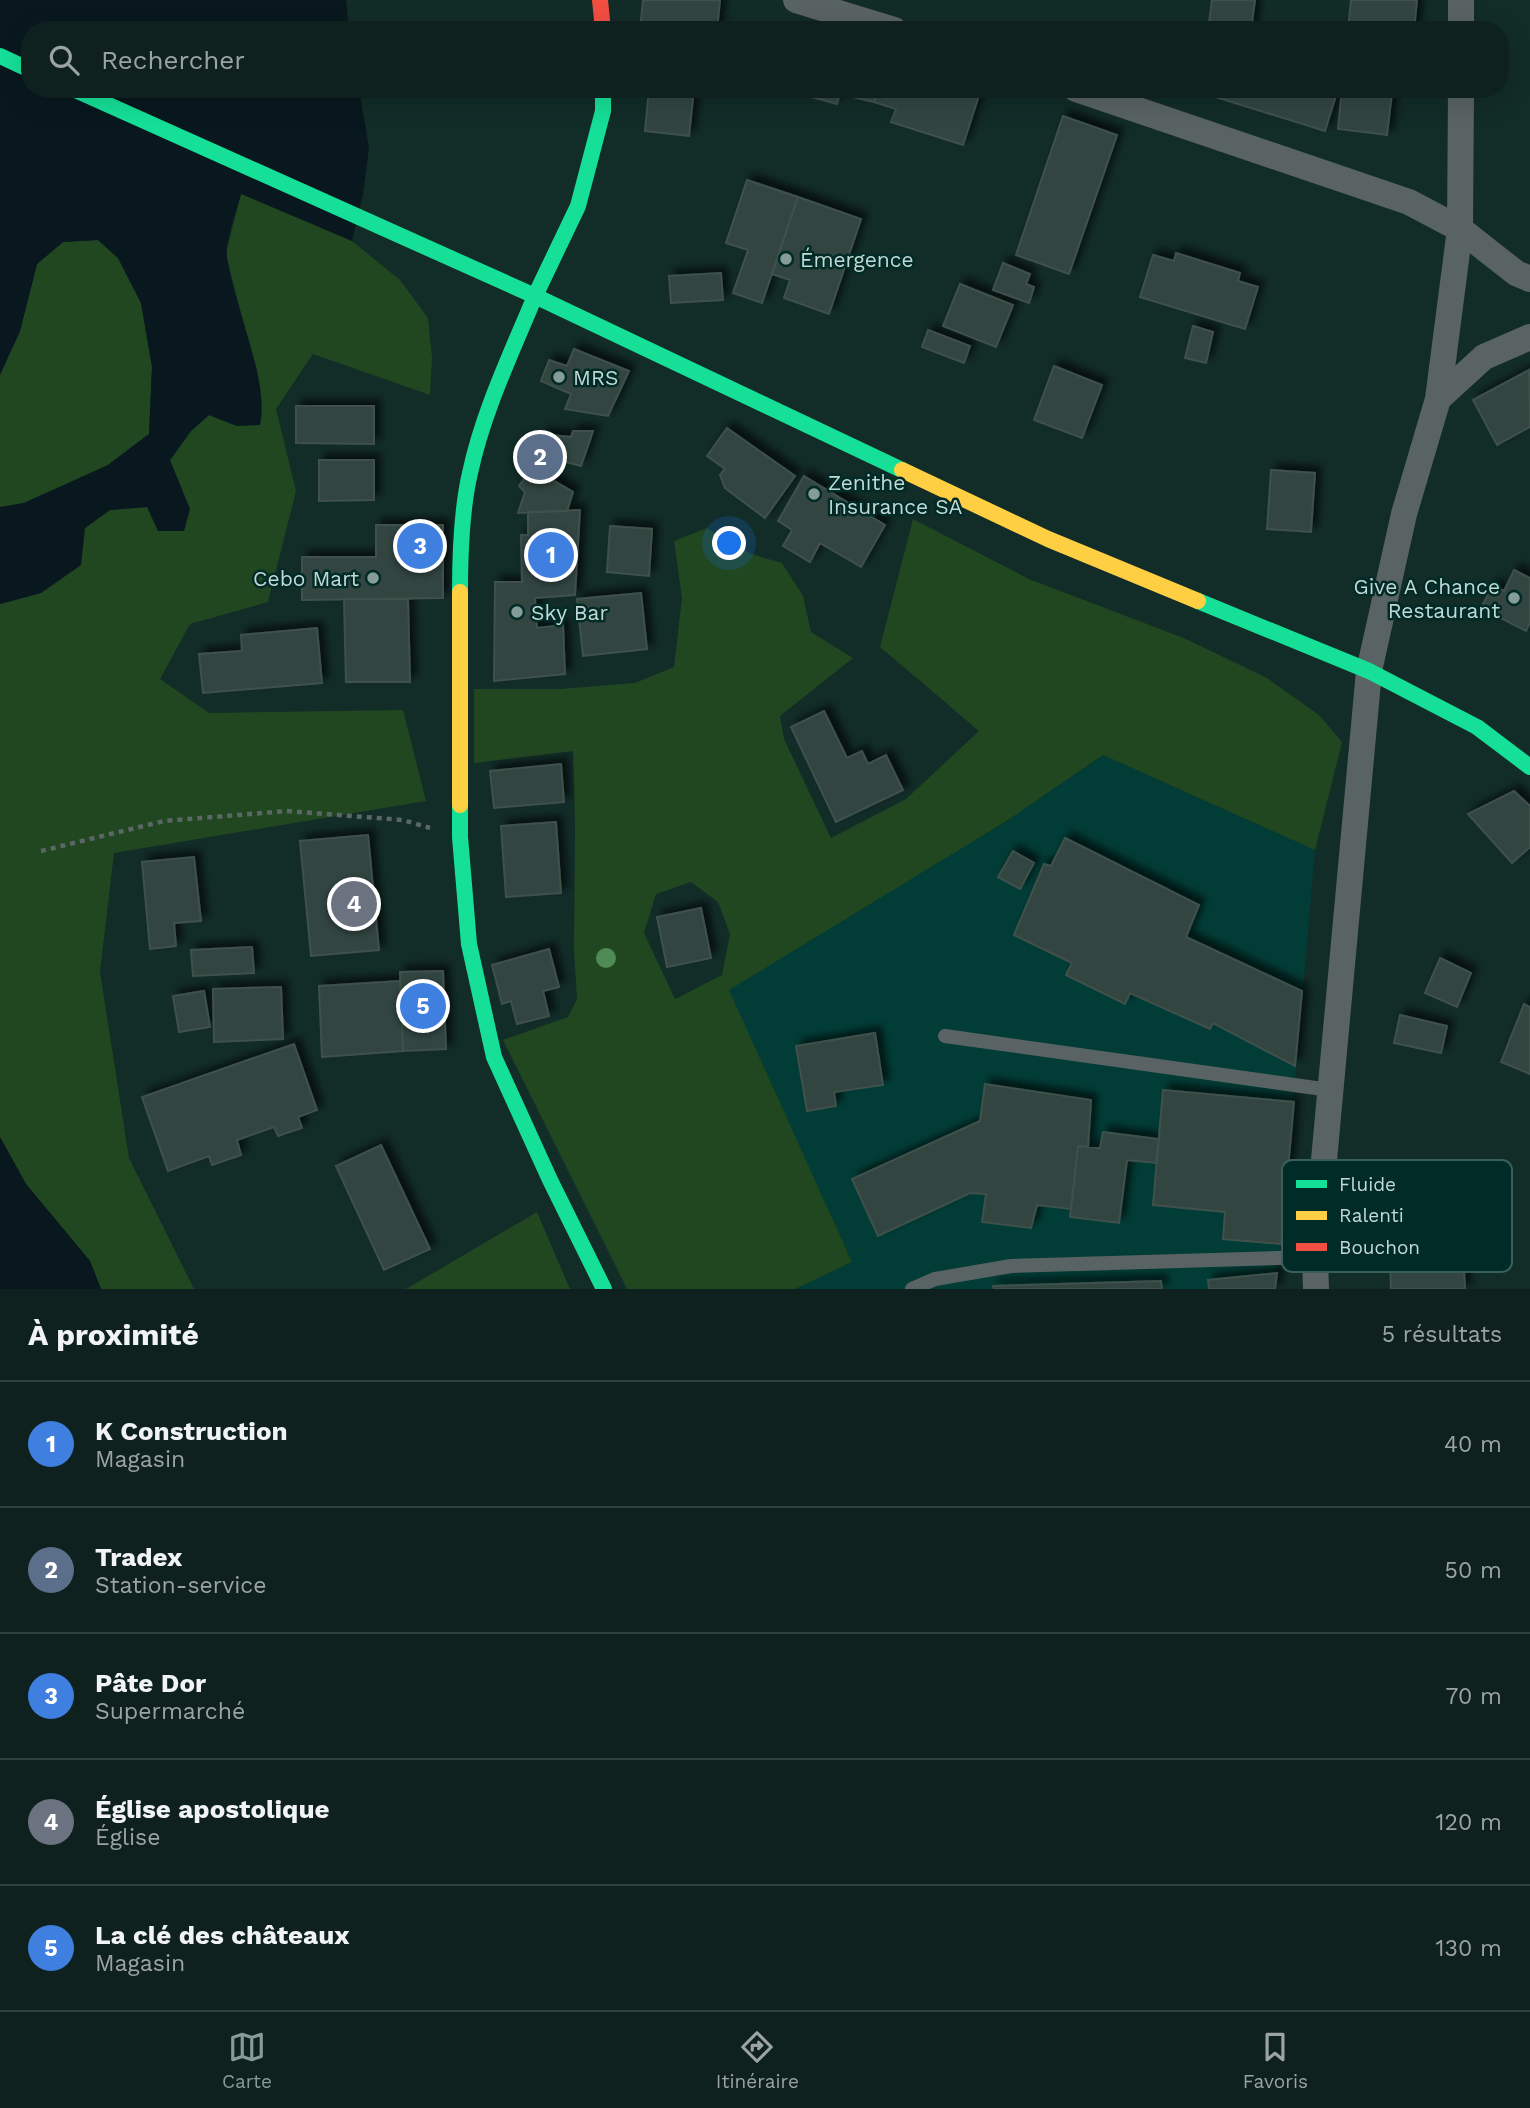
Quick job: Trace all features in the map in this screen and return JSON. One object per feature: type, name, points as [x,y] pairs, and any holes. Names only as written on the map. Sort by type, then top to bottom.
[{"type":"main road","points":[[600,0],[602,21]]},
{"type":"main road","points":[[0,56],[21,66]]},
{"type":"main road","points":[[93,98],[535,296],[1048,539],[1369,671],[1476,727],[1530,767]]},
{"type":"main road","points":[[603,98],[603,111],[578,206],[535,296],[486,415],[469,475],[460,565],[460,837],[469,944],[494,1057],[604,1289]]},
{"type":"street","points":[[796,0],[865,21]]},
{"type":"street","points":[[1461,0],[1461,21]]},
{"type":"street","points":[[1103,98],[1409,202],[1460,229],[1516,273],[1530,279]]},
{"type":"street","points":[[1324,1160],[1369,671],[1404,514],[1438,399],[1460,229],[1461,98]]},
{"type":"street","points":[[1438,399],[1484,358],[1530,337]]},
{"type":"lane","points":[[945,1036],[1330,1090]]},
{"type":"lane","points":[[912,1289],[935,1279],[1011,1265],[1282,1259]]},
{"type":"path","points":[[41,851],[164,821],[288,811],[404,820],[460,837]]},
{"type":"shaded area","points":[[0,0],[346,0],[348,21],[21,21],[21,98],[361,98],[369,148],[363,194],[352,241],[241,194],[229,234],[227,257],[256,365],[262,407],[260,425],[237,426],[209,415],[191,431],[170,460],[190,509],[184,531],[158,531],[147,507],[110,510],[85,528],[81,565],[41,593],[0,604],[0,507],[24,503],[108,465],[149,434],[152,367],[141,303],[118,258],[98,240],[63,242],[37,264],[20,331],[0,375]]},
{"type":"shaded area","points":[[1103,755],[1315,850],[1288,1160],[1282,1160],[1282,1232],[1275,1289],[795,1289],[852,1262],[728,990],[1008,820]]},
{"type":"shaded area","points":[[0,1137],[26,1184],[90,1261],[101,1289],[0,1289]]},
{"type":"green space","points":[[241,193],[352,241],[400,280],[428,318],[432,358],[430,395],[313,354],[276,409],[296,491],[268,602],[190,624],[160,679],[209,713],[403,710],[426,801],[114,853],[100,972],[129,1158],[194,1289],[101,1289],[90,1261],[26,1184],[0,1137],[0,604],[41,593],[85,528],[110,510],[147,507],[178,484],[170,460],[191,431],[209,415],[237,426],[258,379],[226,254]]},
{"type":"green space","points":[[98,240],[118,258],[141,303],[152,367],[149,434],[108,465],[24,503],[0,507],[0,375],[20,331],[37,264],[63,242]]},
{"type":"green space","points":[[913,519],[1029,579],[1186,639],[1267,678],[1319,715],[1342,742],[1315,850],[1103,755],[1008,820],[729,990],[852,1262],[795,1289],[627,1289],[503,1040],[568,1017],[577,999],[574,951],[573,751],[474,763],[474,689],[560,689],[635,683],[674,667],[682,598],[674,541],[707,528],[751,554],[782,563],[803,596],[811,632],[853,658],[780,716],[784,739],[831,838],[906,799],[979,731],[880,647]],"holes":[[[691,882],[718,902],[730,934],[722,975],[675,999],[644,933],[656,894]]]},
{"type":"green space","points":[[537,1212],[570,1289],[406,1289]]},
{"type":"building","points":[[643,0],[720,0],[718,21],[641,21]]},
{"type":"building","points":[[1212,0],[1255,0],[1252,21],[1209,21]]},
{"type":"building","points":[[1351,0],[1417,0],[1415,21],[1349,21]]},
{"type":"building","points":[[648,98],[693,98],[689,136],[645,131]]},
{"type":"building","points":[[815,98],[839,98],[837,104]]},
{"type":"building","points":[[857,98],[875,98],[874,102]]},
{"type":"building","points":[[875,98],[978,98],[963,145],[891,122],[896,109],[874,102]]},
{"type":"building","points":[[1219,98],[1335,98],[1325,131]]},
{"type":"building","points":[[1341,98],[1391,98],[1387,135],[1338,129]]},
{"type":"building","points":[[1063,116],[1117,135],[1069,274],[1016,255]]},
{"type":"building","points":[[747,180],[798,197],[762,303],[733,293],[748,250],[726,243]]},
{"type":"building","points":[[798,197],[861,219],[829,314],[784,298],[790,280],[772,274]]},
{"type":"building","points":[[1176,253],[1240,273],[1238,281],[1258,287],[1245,329],[1140,297],[1153,255],[1174,261]]},
{"type":"building","points":[[1003,263],[1030,274],[1026,284],[1034,287],[1029,303],[993,290]]},
{"type":"building","points":[[721,273],[723,300],[671,303],[669,276]]},
{"type":"building","points":[[960,284],[1013,305],[996,347],[943,326]]},
{"type":"building","points":[[1193,326],[1213,332],[1206,363],[1185,358]]},
{"type":"building","points":[[928,330],[970,346],[964,363],[922,347]]},
{"type":"building","points":[[574,349],[629,371],[608,416],[565,409],[571,394],[541,381],[549,360],[567,366]]},
{"type":"building","points":[[1054,366],[1102,385],[1082,438],[1034,420]]},
{"type":"building","points":[[1529,370],[1530,427],[1497,445],[1473,400]]},
{"type":"building","points":[[296,406],[374,406],[374,444],[296,443]]},
{"type":"building","points":[[727,428],[795,476],[765,518],[725,488],[720,475],[725,469],[707,456]]},
{"type":"building","points":[[573,431],[593,431],[581,466],[539,455],[542,434],[571,437]]},
{"type":"building","points":[[319,460],[374,460],[374,500],[319,501]]},
{"type":"building","points":[[532,468],[573,492],[567,511],[518,513],[525,492],[519,486]]},
{"type":"building","points":[[1271,470],[1315,473],[1311,532],[1267,529]]},
{"type":"building","points":[[804,476],[885,525],[861,567],[820,543],[810,562],[783,546],[792,530],[778,521]]},
{"type":"building","points":[[580,510],[575,595],[535,598],[537,628],[563,625],[565,674],[494,681],[495,582],[522,582],[521,535],[528,535],[528,512]]},
{"type":"building","name":"Cebo Mart","points":[[376,525],[443,525],[443,598],[302,600],[302,557],[376,557]]},
{"type":"building","points":[[610,526],[652,529],[649,576],[607,572]]},
{"type":"building","points":[[1514,570],[1530,578],[1530,622],[1526,631],[1481,608],[1493,585],[1504,591]]},
{"type":"building","points":[[641,593],[647,649],[583,656],[577,599]]},
{"type":"building","points":[[344,599],[408,599],[410,682],[346,682]]},
{"type":"building","points":[[317,628],[322,683],[203,693],[199,654],[242,651],[241,635]]},
{"type":"building","points":[[824,711],[847,758],[862,751],[868,764],[886,755],[903,790],[836,822],[791,727]]},
{"type":"building","points":[[561,764],[564,802],[494,808],[490,771]]},
{"type":"building","points":[[1514,791],[1530,806],[1530,847],[1512,863],[1468,814]]},
{"type":"building","points":[[556,822],[561,893],[506,897],[501,826]]},
{"type":"building","points":[[368,835],[379,950],[311,956],[300,841]]},
{"type":"building","points":[[1065,838],[1199,905],[1186,937],[1302,991],[1295,1066],[1213,1023],[1210,1029],[1130,993],[1125,1004],[1066,975],[1072,963],[1014,935],[1044,864],[1051,866]]},
{"type":"building","points":[[1013,851],[1034,863],[1020,889],[998,877]]},
{"type":"building","points":[[194,857],[201,921],[174,923],[176,946],[150,949],[142,862]]},
{"type":"building","points":[[701,908],[711,958],[667,967],[657,917]]},
{"type":"building","points":[[252,947],[254,973],[193,976],[191,950]]},
{"type":"building","points":[[549,949],[559,987],[543,991],[549,1016],[517,1024],[511,1001],[502,1004],[492,965]]},
{"type":"building","points":[[1440,958],[1471,973],[1457,1007],[1425,993]]},
{"type":"building","points":[[443,971],[446,1049],[403,1051],[400,972]]},
{"type":"building","points":[[400,981],[403,1051],[322,1057],[319,986]]},
{"type":"building","points":[[281,987],[283,1039],[214,1042],[213,989]]},
{"type":"building","points":[[204,991],[210,1027],[179,1032],[173,996]]},
{"type":"building","points":[[1524,1004],[1530,1007],[1530,1074],[1501,1062]]},
{"type":"building","points":[[1400,1015],[1447,1026],[1441,1053],[1394,1043]]},
{"type":"building","points":[[875,1033],[883,1085],[834,1092],[836,1106],[807,1111],[796,1046]]},
{"type":"building","points":[[294,1044],[317,1110],[298,1117],[302,1128],[278,1136],[274,1127],[237,1140],[241,1155],[212,1165],[209,1156],[168,1171],[142,1097]]},
{"type":"building","points":[[985,1084],[1091,1100],[1088,1147],[1078,1146],[1071,1209],[1037,1205],[1031,1228],[982,1222],[986,1194],[970,1193],[878,1236],[852,1179],[980,1121]]},
{"type":"building","points":[[1163,1090],[1294,1102],[1289,1160],[1282,1160],[1281,1244],[1223,1239],[1225,1212],[1153,1205]]},
{"type":"building","points":[[1103,1132],[1159,1139],[1156,1163],[1127,1160],[1119,1223],[1070,1217],[1078,1146],[1100,1148]]},
{"type":"building","points":[[381,1145],[430,1249],[384,1270],[336,1166]]},
{"type":"building","points":[[1390,1272],[1464,1272],[1465,1289],[1391,1289]]},
{"type":"building","points":[[1277,1273],[1275,1289],[1209,1289],[1208,1280]]},
{"type":"building","points":[[1161,1281],[1162,1289],[994,1289],[993,1286]]},
{"type":"traffic: fast","points":[[0,56],[21,66]]},
{"type":"traffic: fast","points":[[93,98],[535,296],[578,206],[603,111],[603,98]]},
{"type":"traffic: fast","points":[[460,592],[463,516],[476,450],[498,383],[535,296],[902,470]]},
{"type":"traffic: fast","points":[[1198,601],[1369,671],[1477,727],[1530,767]]},
{"type":"traffic: fast","points":[[460,805],[469,944],[494,1057],[604,1289]]},
{"type":"traffic: slow","points":[[902,470],[1048,539],[1198,601]]},
{"type":"traffic: slow","points":[[460,592],[460,805]]},
{"type":"traffic: jam","points":[[600,0],[602,21]]},
{"type":"place","name":"Émergence","points":[[786,259]]},
{"type":"place","name":"MRS","points":[[559,377]]},
{"type":"place","name":"Tradex","points":[[540,457]]},
{"type":"place","name":"Zenithe Insurance SA","points":[[814,494]]},
{"type":"place","name":"Pâte Dor","points":[[420,546]]},
{"type":"place","name":"K Construction","points":[[551,555]]},
{"type":"place","name":"Cebo Mart","points":[[373,578]]},
{"type":"place","name":"Give A Chance Restaurant","points":[[1514,598]]},
{"type":"place","name":"Sky Bar","points":[[517,612]]},
{"type":"place","name":"Église apostolique","points":[[354,904]]},
{"type":"place","name":"La clé des châteaux","points":[[423,1006]]}]
